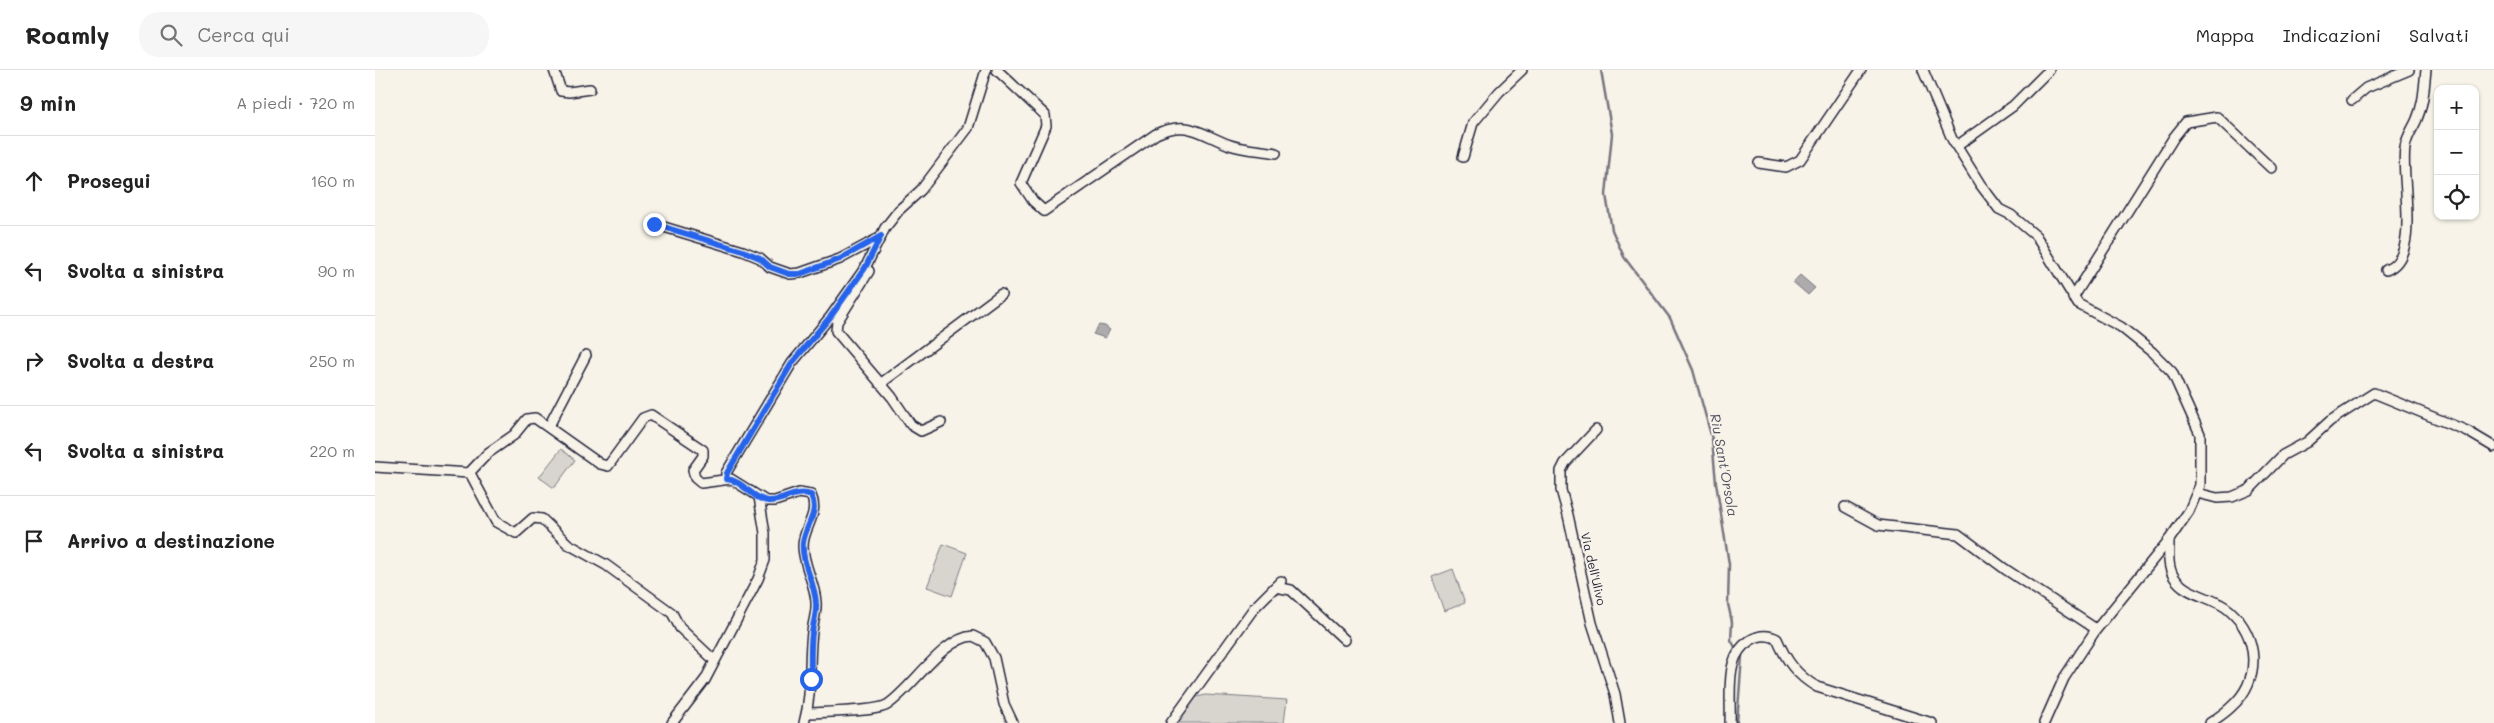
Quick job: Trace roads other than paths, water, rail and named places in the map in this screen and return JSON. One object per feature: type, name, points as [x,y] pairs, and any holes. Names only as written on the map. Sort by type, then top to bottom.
[{"type":"street","points":[[554,70],[561,91],[569,92],[590,89]]},
{"type":"street","points":[[726,479],[727,473],[792,363],[831,316],[865,268],[883,232],[899,210],[921,190],[968,128],[986,70]]},
{"type":"street","points":[[997,70],[1045,115],[1046,126],[1021,183],[1033,201],[1044,211],[1156,134],[1169,128],[1197,130],[1231,146],[1277,153]]},
{"type":"street","points":[[1463,157],[1473,123],[1499,92],[1522,70]]},
{"type":"street","points":[[1759,163],[1786,167],[1800,160],[1861,70]]},
{"type":"street","points":[[1923,70],[1957,146],[1980,184],[1999,209],[2011,215],[2036,236],[2078,304],[2121,327],[2152,352],[2172,372],[2200,434],[2200,485],[2189,511],[2169,540],[2096,629],[2064,678],[2044,723]]},
{"type":"street","points":[[1957,146],[2013,106],[2049,70]]},
{"type":"street","points":[[2353,100],[2366,88],[2409,70]]},
{"type":"street","points":[[2385,270],[2398,263],[2404,252],[2407,233],[2405,147],[2421,108],[2426,70]]},
{"type":"street","points":[[2073,298],[2173,137],[2186,122],[2217,117],[2271,168]]},
{"type":"street","points":[[654,224],[743,251],[760,258],[770,267],[789,274],[800,274],[840,259],[883,232]]},
{"type":"street","points":[[883,232],[887,236],[863,282],[837,322],[836,331],[911,425],[917,430],[926,430],[941,422]]},
{"type":"street","points":[[880,384],[1001,294]]},
{"type":"street","points":[[549,426],[586,356]]},
{"type":"street","points":[[2197,493],[2217,498],[2232,497],[2249,490],[2283,456],[2307,442],[2330,421],[2374,394],[2467,431],[2494,447]]},
{"type":"street","points":[[470,473],[488,453],[514,435],[527,419],[539,419],[600,464],[608,466],[643,418],[648,415],[654,416],[703,450],[703,456],[693,470],[698,481],[705,483],[731,479],[750,490],[759,498],[775,501],[799,493],[811,495],[814,501],[813,516],[805,532],[803,544],[804,556],[817,602],[812,632],[811,694],[804,723]]},
{"type":"street","name":"Via dell'Ulivo","points":[[1596,430],[1565,463],[1561,471],[1561,490],[1592,623],[1615,694],[1620,723]]},
{"type":"street","points":[[375,466],[470,473]]},
{"type":"street","points":[[470,473],[496,522],[516,532],[533,518],[542,519],[568,544],[606,565],[672,613],[680,628],[714,660]]},
{"type":"street","points":[[672,723],[705,680],[758,579],[765,560],[765,533],[759,498]]},
{"type":"street","points":[[1845,507],[1878,525],[1958,534],[2005,569],[2096,629]]},
{"type":"street","points":[[2169,540],[2171,571],[2174,578],[2186,590],[2228,609],[2245,628],[2253,653],[2252,675],[2245,691],[2232,707],[2210,723]]},
{"type":"street","points":[[1171,723],[1254,608],[1278,584],[1291,590],[1345,640]]},
{"type":"street","points":[[1729,723],[1733,662],[1752,638],[1763,635],[1777,639],[1788,662],[1801,678],[1817,687],[1931,723]]},
{"type":"street","points":[[807,714],[886,706],[929,664],[957,641],[973,636],[985,642],[994,658],[1004,704],[1013,723]]},
{"type":"waterway","name":"Riu Sant'Orsola","points":[[1601,70],[1612,134],[1606,195],[1612,230],[1624,257],[1670,318],[1693,370],[1712,439],[1716,483],[1729,564],[1728,604],[1732,622],[1731,640],[1735,647]]},
{"type":"waterway","name":"Riu Sant'Orsola","points":[[1737,723],[1742,656]]}]
